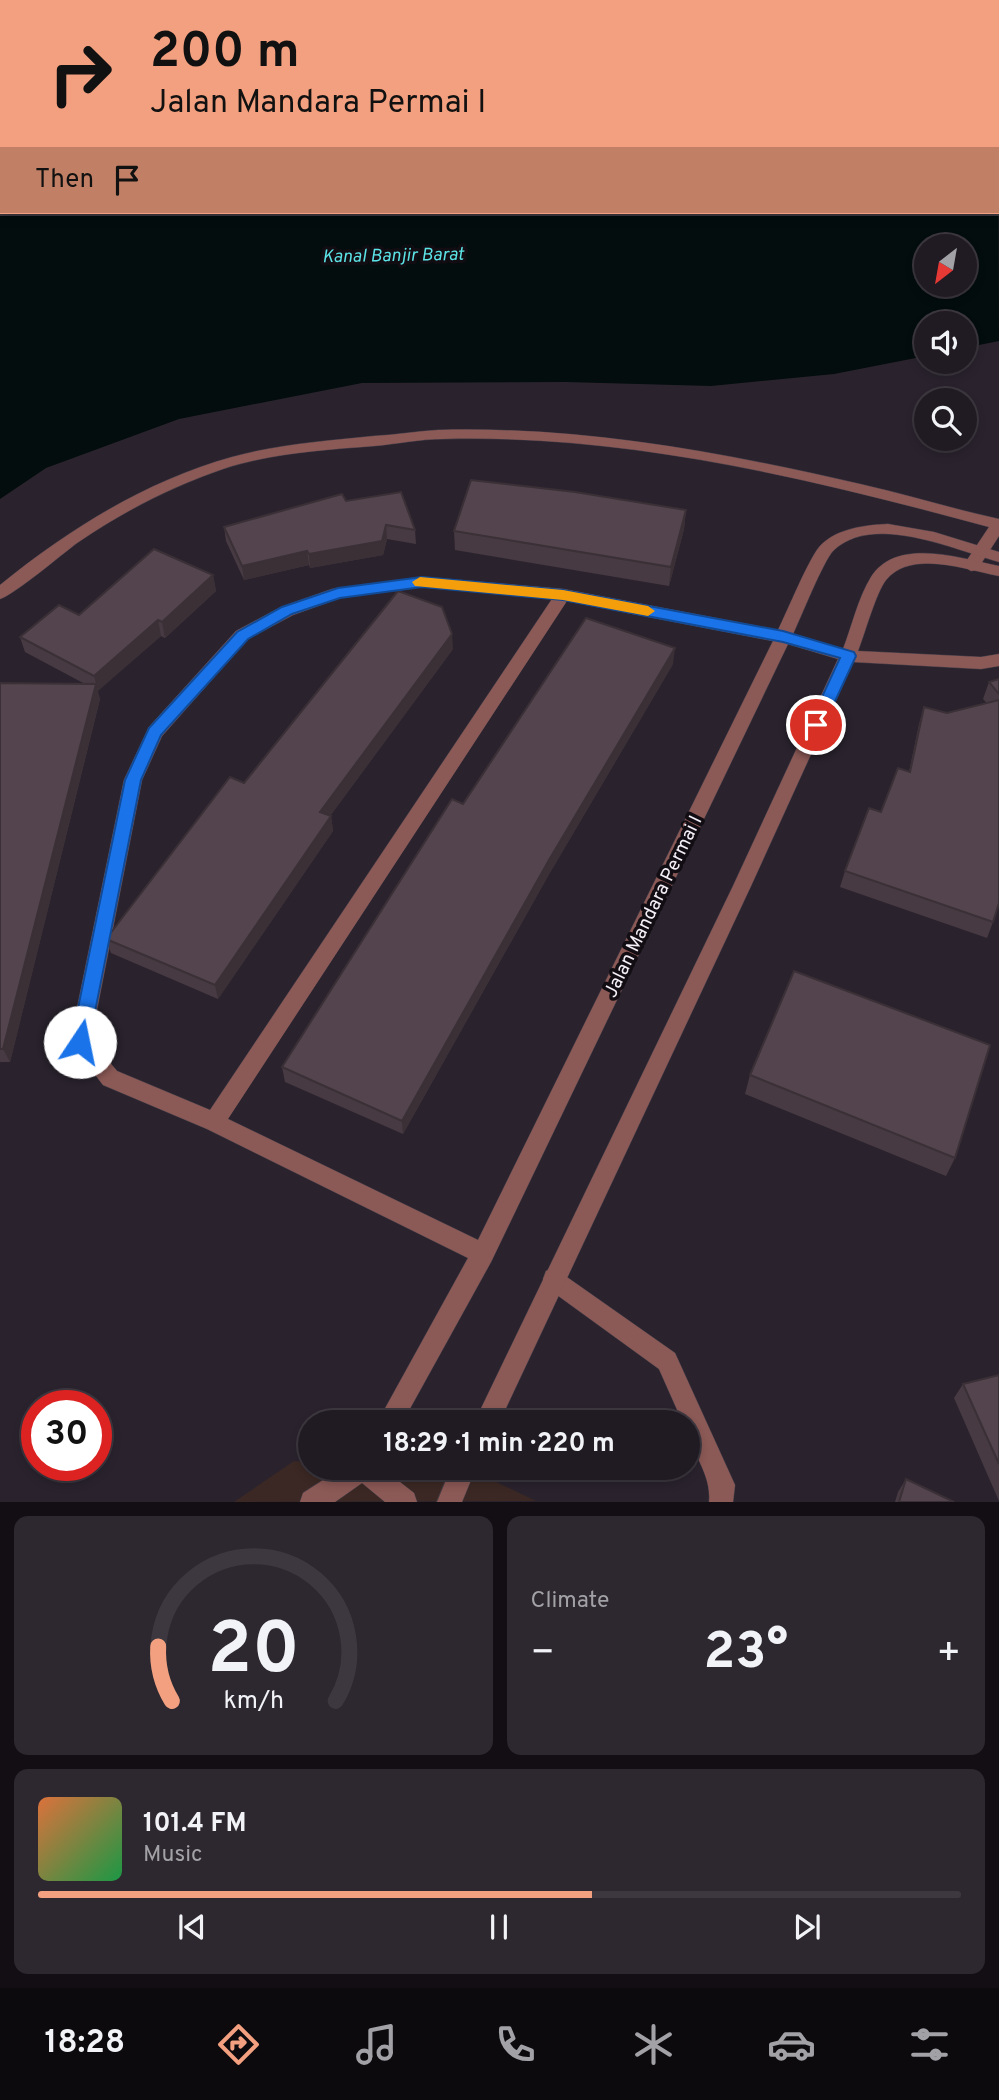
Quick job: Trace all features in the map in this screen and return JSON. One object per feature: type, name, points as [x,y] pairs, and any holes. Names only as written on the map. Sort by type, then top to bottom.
[{"type":"street","points":[[0,593],[39,561],[122,507],[217,466],[276,451],[446,434],[624,443],[789,472],[900,497],[999,524],[975,558]]},
{"type":"street","name":"Jalan Mandara Permai I","points":[[396,1410],[483,1254],[826,549],[839,537],[859,530],[904,531],[975,558],[999,571]]},
{"type":"street","name":"Jalan Mandara Permai I","points":[[492,1410],[848,656],[878,579],[892,566],[911,559],[999,557]]},
{"type":"street","points":[[483,1254],[214,1122],[110,1078],[80,1042],[133,780],[155,732],[243,635],[287,611],[338,593],[422,582],[563,595],[783,636],[848,656],[981,663],[999,660]]},
{"type":"street","points":[[214,1122],[563,595]]},
{"type":"street","points":[[554,1279],[667,1361],[723,1485],[722,1502]]},
{"type":"street","points":[[312,1502],[347,1480]]},
{"type":"street","points":[[378,1480],[405,1502]]},
{"type":"street","points":[[449,1502],[459,1480]]},
{"type":"shaded area","points":[[294,1461],[298,1461],[298,1480],[492,1480],[536,1501],[234,1502]]},
{"type":"water","name":"Kanal Banjir Barat","points":[[0,214],[999,214],[999,341],[977,345],[977,311],[914,311],[914,358],[834,374],[711,386],[566,382],[362,383],[179,419],[46,468],[0,499]]},
{"type":"building","points":[[471,480],[575,492],[686,510],[671,567],[454,531]]},
{"type":"building","points":[[401,492],[415,530],[386,525],[382,541],[309,554],[307,551],[242,566],[224,527],[342,494],[346,501]]},
{"type":"building","points":[[154,549],[213,575],[162,622],[158,620],[94,676],[20,637],[59,605],[79,615]]},
{"type":"building","points":[[398,591],[442,607],[452,634],[320,812],[331,816],[215,985],[106,939],[230,777],[244,783]]},
{"type":"building","points":[[586,618],[675,648],[549,860],[402,1121],[282,1067],[452,799],[463,804]]},
{"type":"building","points":[[999,679],[999,694],[989,682]]},
{"type":"building","points":[[0,683],[96,684],[3,1049],[0,1049]]},
{"type":"building","points":[[999,700],[999,903],[993,922],[845,871],[869,808],[881,812],[898,768],[910,772],[924,707],[947,713]]},
{"type":"building","points":[[794,971],[990,1045],[955,1158],[750,1075]]},
{"type":"building","points":[[999,1375],[999,1464],[963,1384]]},
{"type":"building","points":[[906,1479],[954,1502],[899,1502]]},
{"type":"slow traffic","points":[[420,582],[563,595],[648,611]]},
{"type":"route","points":[[80,1042],[133,780],[155,732],[243,635],[287,611],[338,593],[422,582],[563,595],[783,636],[848,656],[816,725]]}]
